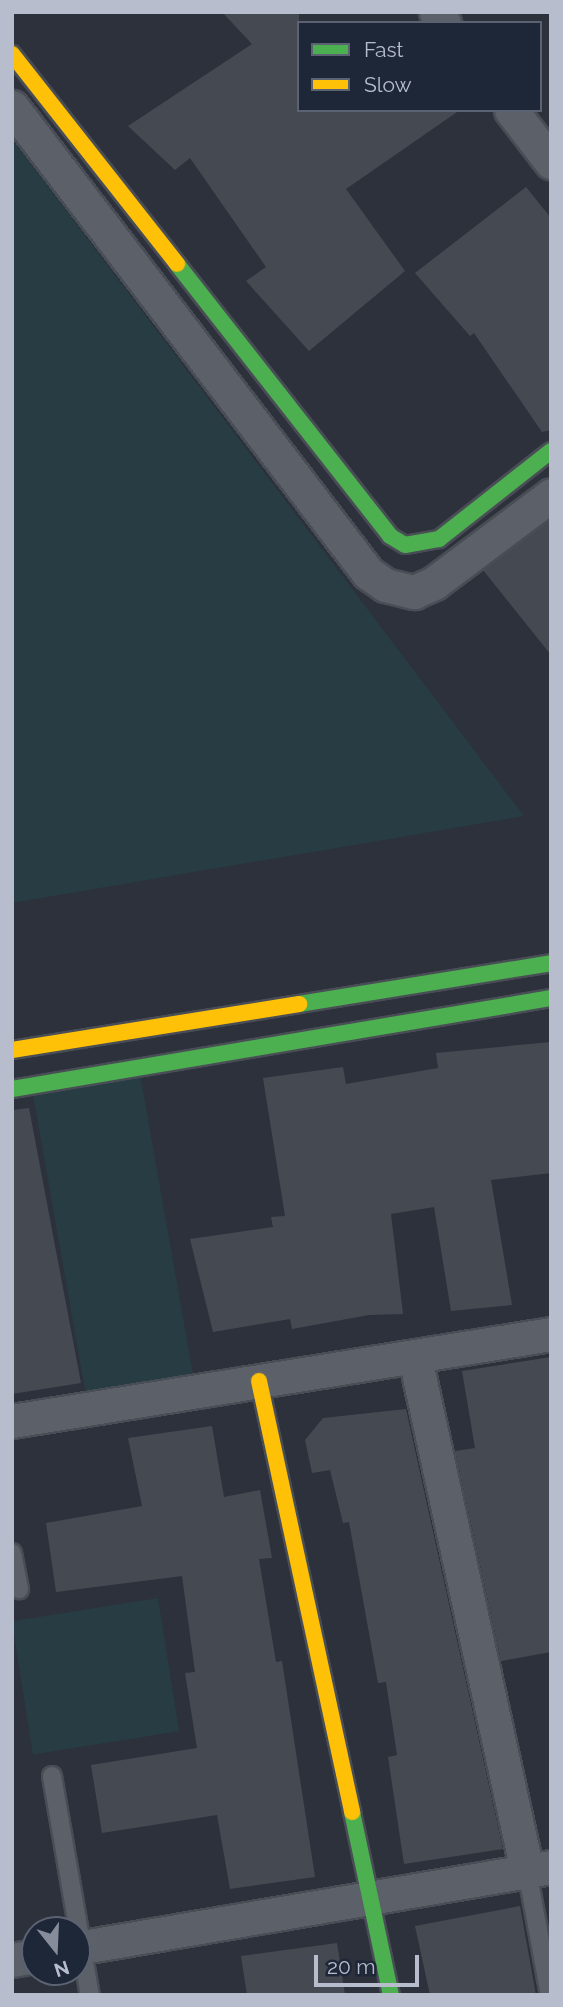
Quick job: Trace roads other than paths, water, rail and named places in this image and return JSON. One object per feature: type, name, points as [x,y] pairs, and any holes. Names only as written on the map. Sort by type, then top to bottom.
[{"type":"street","points":[[12,54],[390,536],[405,545],[439,539],[551,451]]},
{"type":"street","points":[[12,107],[368,573],[385,585],[414,592],[434,583],[551,495]]},
{"type":"street","points":[[513,112],[551,162]]},
{"type":"street","points":[[12,1050],[551,963]]},
{"type":"street","points":[[12,1089],[551,998]]},
{"type":"street","points":[[12,1421],[551,1334]]},
{"type":"street","points":[[91,1946],[539,1869],[415,1358]]},
{"type":"street","points":[[259,1381],[374,1898],[391,1995]]},
{"type":"lane","points":[[12,1553],[19,1589]]},
{"type":"lane","points":[[52,1776],[75,1916]]},
{"type":"lane","points":[[539,1869],[550,1995]]}]
